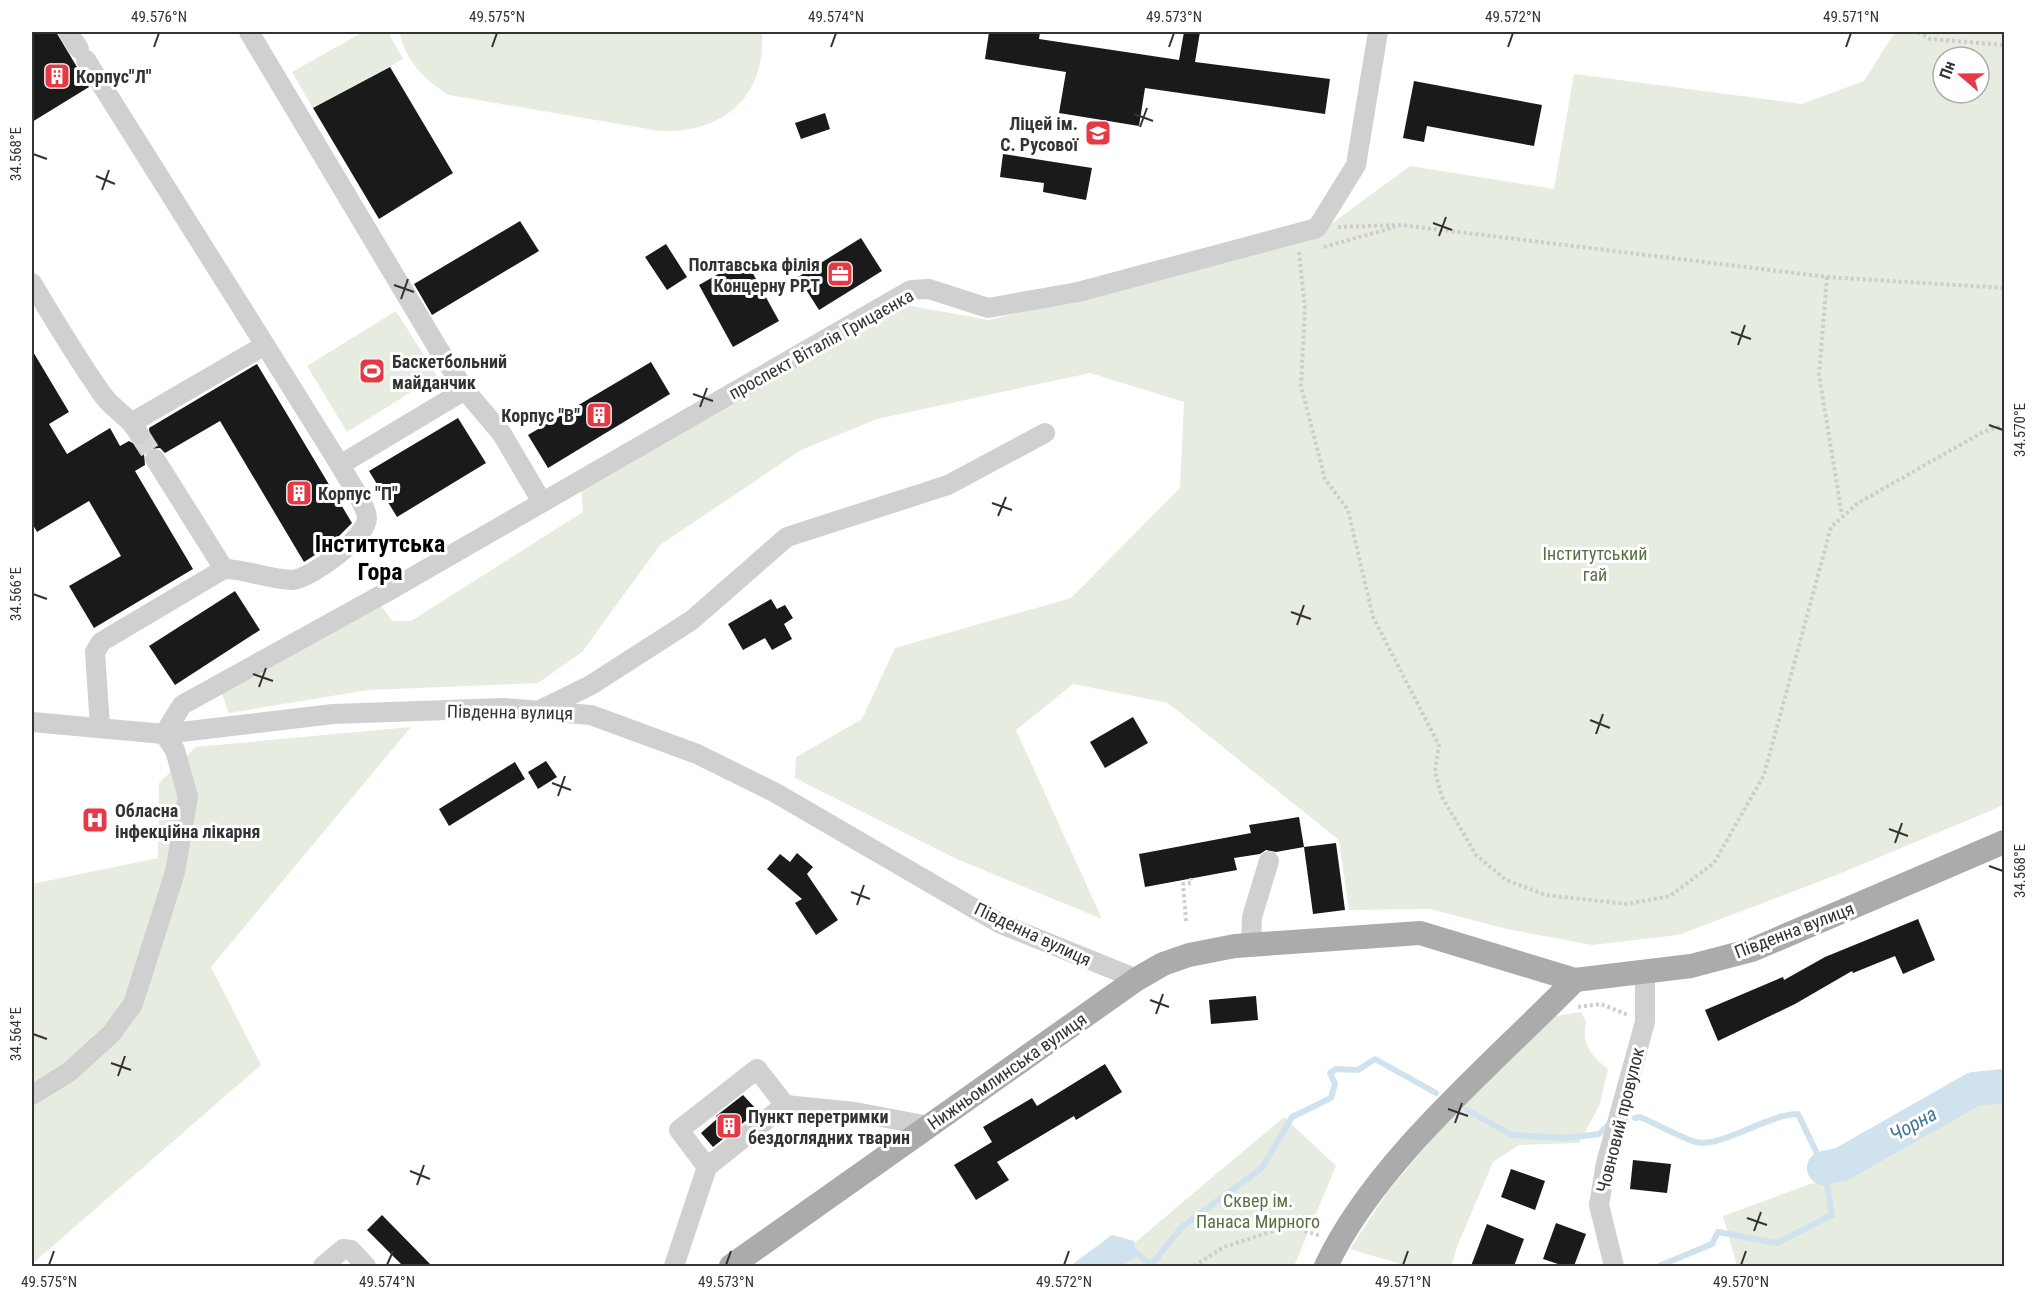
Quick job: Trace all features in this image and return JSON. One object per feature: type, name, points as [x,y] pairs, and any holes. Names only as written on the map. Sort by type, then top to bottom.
[{"type":"main road","name":"Південна вулиця","points":[[1137,979],[1163,964],[1189,955],[1251,945],[1420,933],[1575,980],[1691,966],[1752,950],[2004,842]]},
{"type":"main road","name":"Нижньомлинська вулиця","points":[[731,1266],[1137,979]]},
{"type":"main road","points":[[1326,1266],[1338,1242],[1380,1182],[1440,1114],[1575,980]]},
{"type":"street","points":[[68,32],[340,465],[367,514],[366,526],[360,535],[313,573],[302,579],[290,580],[224,569],[97,646],[100,727]]},
{"type":"street","points":[[251,32],[465,390],[502,434],[542,502]]},
{"type":"street","points":[[1317,228],[1356,165],[1378,32]]},
{"type":"street","name":"проспект Віталія Грицаєнка","points":[[164,734],[182,705],[911,290],[929,289],[988,308],[1077,292],[1317,228]]},
{"type":"street","points":[[32,283],[103,395],[136,428],[265,345]]},
{"type":"street","points":[[340,465],[465,390]]},
{"type":"street","points":[[538,711],[591,685],[692,620],[787,537],[948,484],[1045,433]]},
{"type":"street","points":[[155,459],[224,569]]},
{"type":"street","name":"Південна вулиця","points":[[32,722],[164,734],[333,714],[504,708],[591,715],[697,753],[783,797],[1001,924],[1137,979]]},
{"type":"street","points":[[32,1095],[69,1072],[111,1034],[133,1004],[175,872],[188,797],[175,750],[164,734]]},
{"type":"street","points":[[1251,945],[1252,917],[1269,861]]},
{"type":"street","name":"Човновий провулок","points":[[1610,1260],[1599,1205],[1606,1163],[1645,1022],[1645,973]]},
{"type":"street","points":[[707,1167],[679,1131],[696,1117],[757,1069],[785,1105]]},
{"type":"street","points":[[674,1266],[707,1167],[785,1105],[855,1112],[929,1126]]},
{"type":"street","points":[[323,1266],[343,1249],[351,1250],[366,1266]]},
{"type":"path","points":[[1918,32],[1930,39],[2004,45]]},
{"type":"path","points":[[1317,228],[1401,225],[1827,277],[2004,288]]},
{"type":"path","points":[[1322,248],[1401,225]]},
{"type":"path","points":[[1291,235],[1300,254],[1305,308],[1301,386],[1325,479],[1348,510],[1373,617],[1439,745],[1435,772],[1442,797],[1476,855],[1506,880],[1546,895],[1627,904],[1670,896],[1714,863],[1764,776],[1832,527],[1842,515],[1858,503],[1983,432],[2004,425]]},
{"type":"path","points":[[1827,277],[1819,375],[1842,515]]},
{"type":"path","points":[[1186,921],[1183,884],[1191,883],[1191,878]]},
{"type":"path","points":[[1544,1011],[1601,1004],[1645,1022]]},
{"type":"path","points":[[1194,1266],[1224,1247],[1289,1226],[1338,1242]]},
{"type":"green space","points":[[363,32],[388,32],[403,59],[313,108],[292,72]]},
{"type":"green space","points":[[399,32],[762,32],[757,75],[748,92],[736,107],[721,118],[703,126],[660,131],[449,95],[417,69],[406,52]]},
{"type":"green space","name":"Інститутський гай","points":[[1895,32],[2004,32],[2004,805],[1834,876],[1678,935],[1592,945],[1507,929],[1430,909],[1349,910],[1339,840],[1168,703],[1073,684],[1016,730],[1102,919],[957,859],[795,778],[796,757],[862,719],[895,648],[1071,598],[1180,488],[1184,402],[1090,373],[877,419],[801,450],[660,545],[582,652],[538,683],[368,690],[229,713],[221,691],[380,604],[392,621],[411,621],[583,512],[581,490],[906,305],[989,320],[1285,245],[1316,235],[1410,166],[1554,189],[1574,74],[1802,104],[1864,81]]},
{"type":"green space","name":"Баскетбольний майданчик","points":[[396,311],[437,376],[347,432],[307,366]]},
{"type":"green space","points":[[411,727],[211,967],[261,1065],[32,1264],[32,884],[158,858],[159,783],[196,747]]},
{"type":"green space","points":[[1581,1012],[1586,1022],[1586,1043],[1597,1059],[1608,1069],[1600,1104],[1579,1143],[1519,1145],[1493,1162],[1451,1266],[1407,1266],[1350,1249],[1389,1190],[1444,1125],[1545,1018]]},
{"type":"green space","points":[[2004,1096],[2004,1266],[1737,1266],[1723,1216],[1835,1175],[1960,1103]]},
{"type":"green space","name":"Сквер ім. Панаса Мирного","points":[[1284,1117],[1336,1166],[1294,1266],[1107,1266]]},
{"type":"water","points":[[1112,1235],[1134,1241],[1136,1253],[1118,1266],[1070,1266]]},
{"type":"building","name":"Корпус\"Л\"","points":[[32,32],[56,32],[89,87],[32,122]]},
{"type":"building","points":[[989,32],[1040,32],[1039,39],[1179,60],[1184,32],[1200,32],[1195,62],[1330,79],[1325,114],[1145,88],[1139,126],[1059,113],[1066,72],[985,59]]},
{"type":"building","points":[[390,67],[453,173],[379,219],[313,108]]},
{"type":"building","points":[[1414,81],[1542,105],[1534,146],[1427,126],[1424,142],[1403,138]]},
{"type":"building","points":[[825,113],[830,129],[801,139],[795,123]]},
{"type":"building","points":[[1003,154],[1092,168],[1086,200],[1043,192],[1044,183],[1000,177]]},
{"type":"building","points":[[520,221],[539,251],[432,315],[414,284]]},
{"type":"building","name":"Полтавська філія Концерну РРТ","points":[[861,238],[882,271],[819,310],[798,277]]},
{"type":"building","points":[[666,244],[687,277],[667,290],[645,257]]},
{"type":"building","points":[[745,259],[779,321],[733,347],[699,285]]},
{"type":"building","points":[[32,350],[69,412],[49,424],[67,454],[110,428],[120,446],[129,441],[138,446],[144,445],[150,439],[149,428],[257,364],[352,523],[329,546],[304,562],[220,421],[165,453],[160,448],[149,449],[144,454],[145,465],[135,471],[193,569],[94,628],[69,586],[121,556],[89,501],[37,532],[32,523]]},
{"type":"building","name":"Корпус \"В\"","points":[[651,362],[670,394],[548,468],[528,435]]},
{"type":"building","points":[[458,418],[486,463],[397,517],[369,471]]},
{"type":"building","points":[[235,591],[260,630],[175,685],[149,646]]},
{"type":"building","points":[[771,599],[777,609],[785,605],[793,618],[784,624],[792,639],[772,650],[765,638],[743,650],[728,624]]},
{"type":"building","points":[[1133,717],[1148,743],[1105,768],[1090,742]]},
{"type":"building","points":[[546,761],[557,777],[538,789],[528,772]]},
{"type":"building","points":[[515,762],[525,779],[449,826],[439,809]]},
{"type":"building","points":[[1299,817],[1304,847],[1276,852],[1266,850],[1260,854],[1234,858],[1237,870],[1145,887],[1139,854],[1251,833],[1249,825]]},
{"type":"building","points":[[1336,843],[1345,910],[1313,914],[1304,847]]},
{"type":"building","points":[[797,853],[813,867],[807,874],[838,920],[816,935],[795,903],[802,899],[767,869],[780,854],[790,862]]},
{"type":"building","points":[[1918,919],[1935,960],[1903,974],[1895,956],[1853,973],[1852,971],[1795,1004],[1718,1041],[1705,1010],[1783,977],[1784,980],[1825,957]]},
{"type":"building","points":[[1256,996],[1258,1020],[1211,1024],[1209,1000]]},
{"type":"building","points":[[1105,1064],[1122,1092],[1076,1120],[1074,1116],[997,1162],[1009,1180],[976,1200],[954,1165],[992,1142],[983,1127],[1032,1098],[1037,1106]]},
{"type":"building","name":"Пункт перетримки бездоглядних тварин","points":[[743,1095],[758,1111],[713,1147],[701,1133],[718,1118],[716,1116]]},
{"type":"building","points":[[1633,1160],[1671,1164],[1667,1193],[1630,1189]]},
{"type":"building","points":[[1511,1169],[1545,1181],[1535,1210],[1501,1197]]},
{"type":"building","points":[[382,1215],[432,1266],[403,1266],[367,1230]]},
{"type":"building","points":[[1556,1223],[1586,1234],[1574,1266],[1564,1266],[1543,1259]]},
{"type":"building","points":[[1487,1224],[1524,1239],[1514,1266],[1471,1266]]},
{"type":"waterway","points":[[1116,1266],[1136,1253],[1151,1265],[1182,1227],[1262,1168],[1292,1117],[1331,1098],[1335,1084],[1330,1073],[1336,1069],[1358,1070],[1375,1059],[1436,1093]]},
{"type":"waterway","name":"Чорна","points":[[1824,1168],[1842,1164],[1974,1089],[2004,1086]]},
{"type":"waterway","points":[[1467,1110],[1512,1135],[1567,1138],[1599,1134],[1611,1122]]},
{"type":"waterway","name":"Чорна","points":[[1635,1118],[1640,1117],[1689,1140],[1707,1143],[1732,1136],[1773,1119],[1798,1114],[1824,1168],[1832,1215],[1777,1243],[1718,1232],[1712,1244],[1659,1266]]},
{"type":"tunnel","points":[[139,434],[155,459]]},
{"type":"place","name":"Корпус\"Л\"","points":[[57,76]]},
{"type":"place","name":"Ліцей ім. С. Русової","points":[[1098,133]]},
{"type":"place","name":"Полтавська філія Концерну РРТ","points":[[840,274]]},
{"type":"place","name":"Баскетбольний майданчик","points":[[372,371]]},
{"type":"place","name":"Корпус \"В\"","points":[[599,415]]},
{"type":"place","name":"Корпус \"П\"","points":[[299,493]]},
{"type":"place","name":"Обласна інфекційна лікарня","points":[[95,820]]},
{"type":"place","name":"Пункт перетримки бездоглядних тварин","points":[[729,1126]]},
{"type":"district","name":"Інститутська Гора","points":[[380,558]]}]
